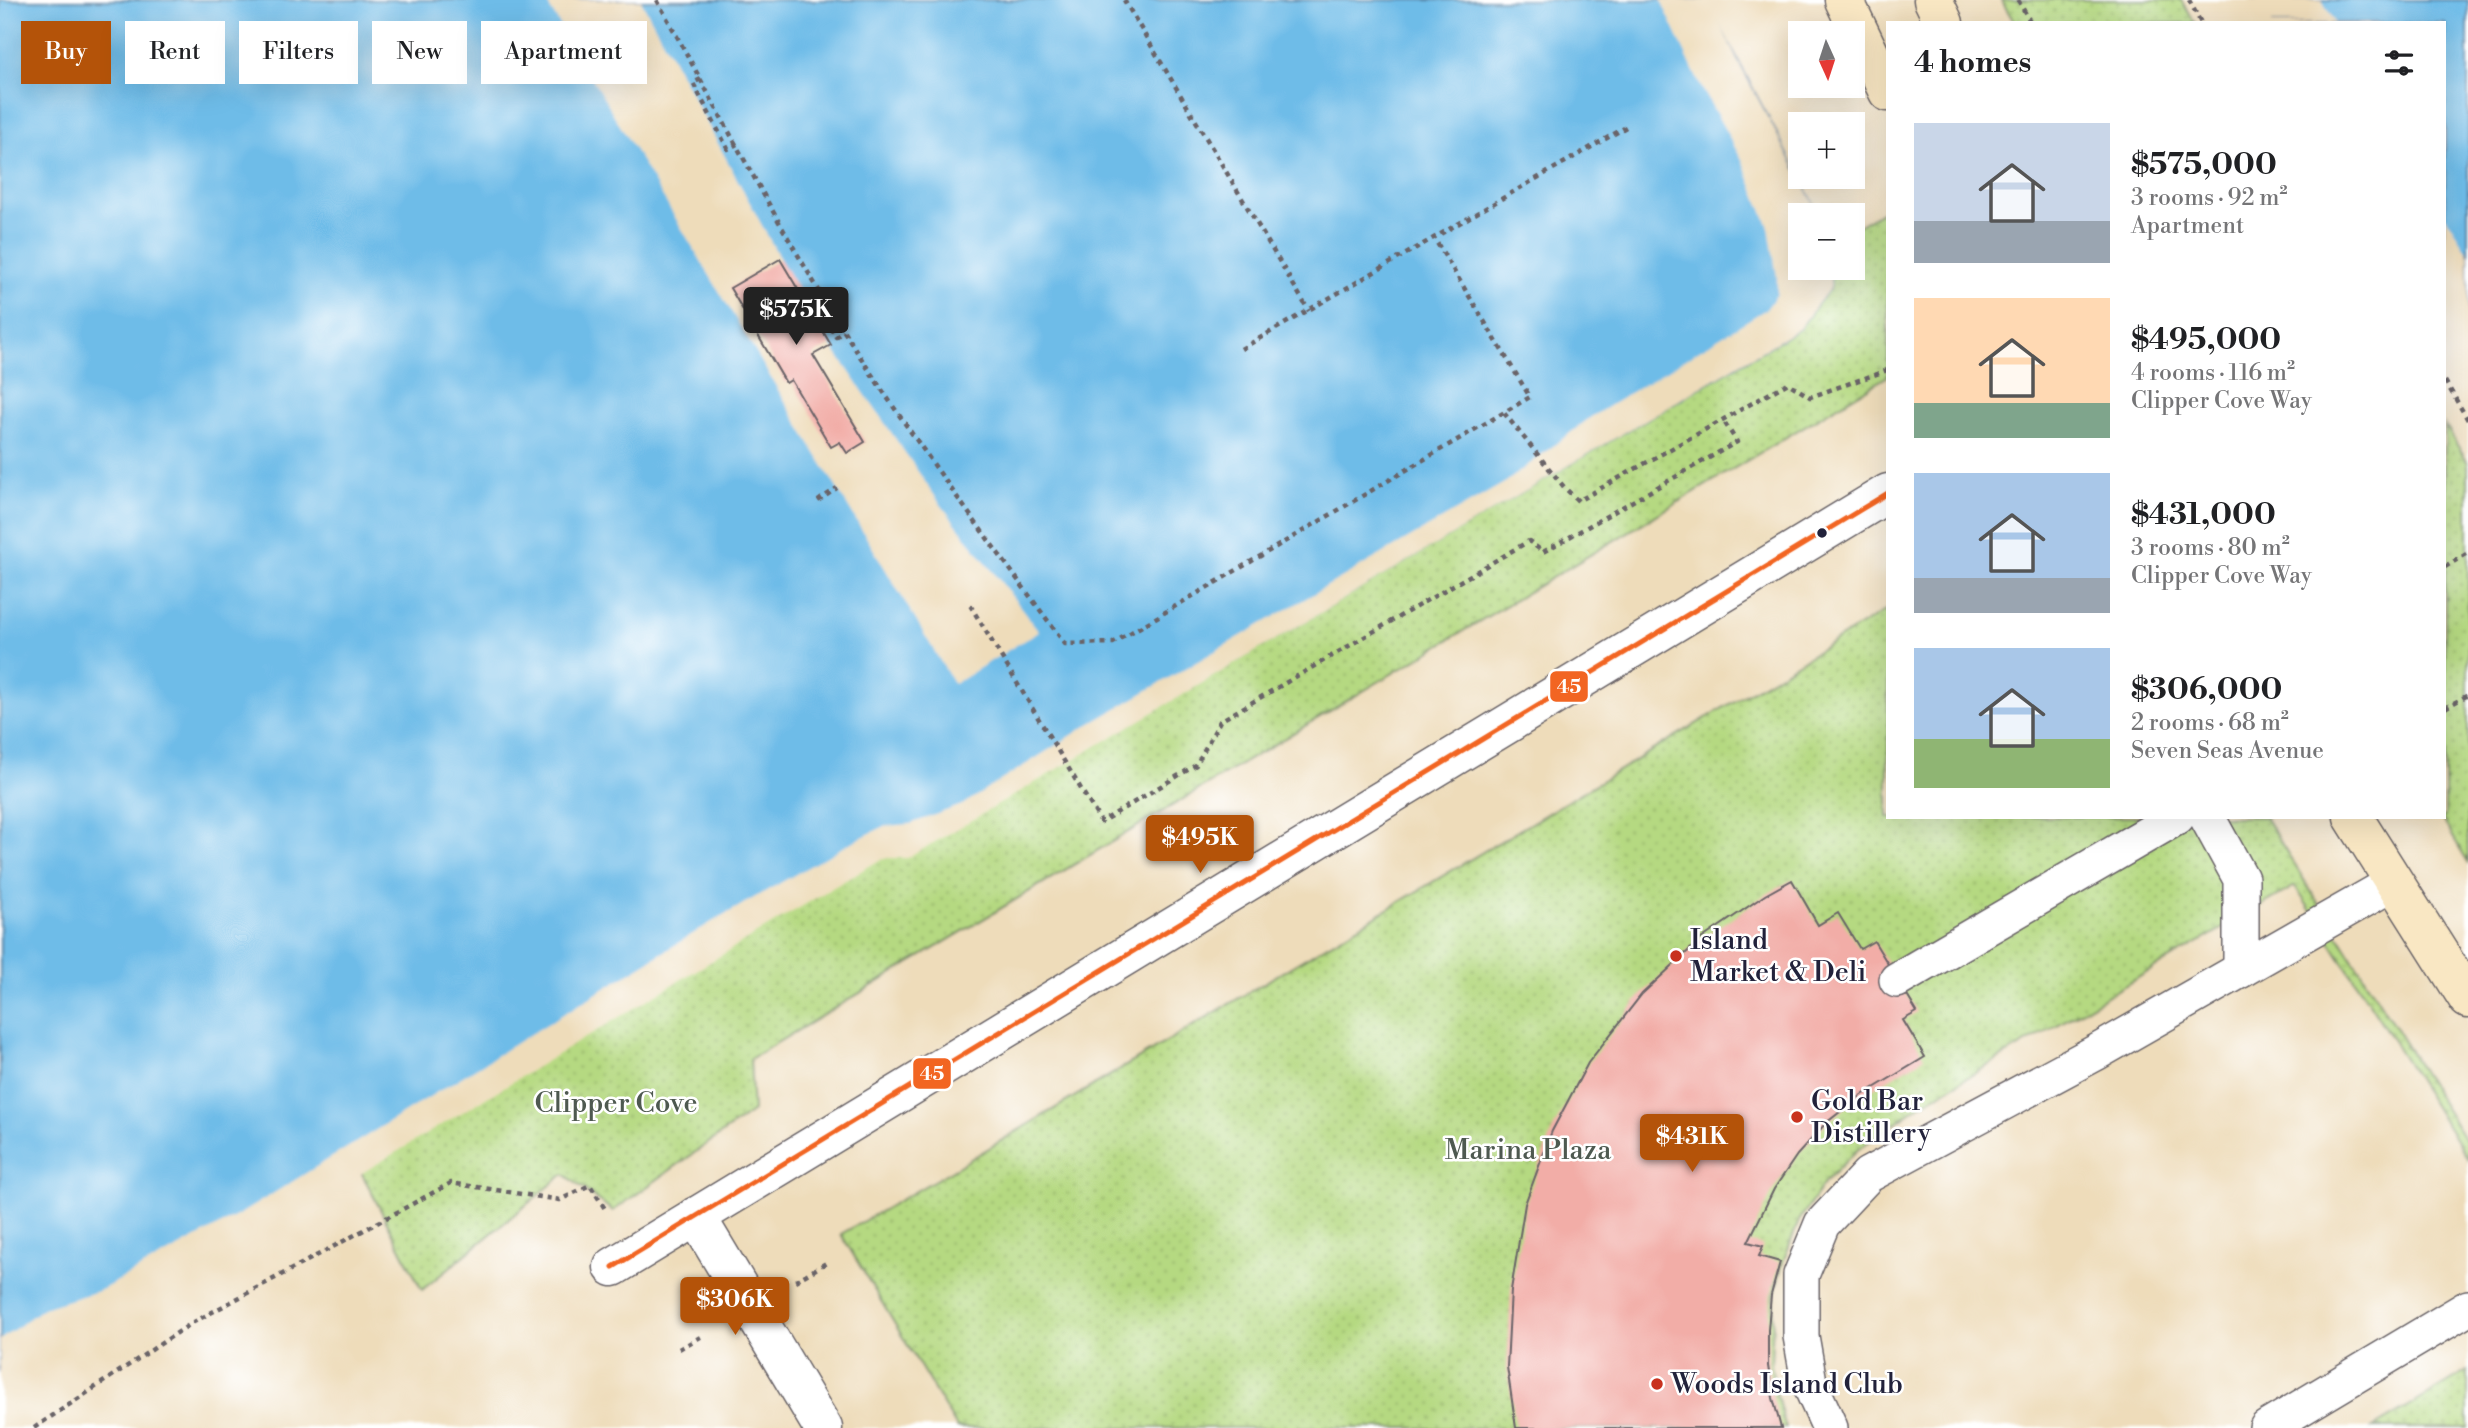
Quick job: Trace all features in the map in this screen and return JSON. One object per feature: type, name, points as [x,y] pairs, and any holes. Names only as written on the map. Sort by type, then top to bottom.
[{"type":"street","points":[[1844,0],[1886,88]]},
{"type":"street","points":[[1933,0],[1943,21]]},
{"type":"street","points":[[612,1267],[1886,494]]},
{"type":"street","points":[[2354,819],[2468,999]]},
{"type":"street","points":[[695,1216],[823,1428]]},
{"type":"lane","points":[[1898,980],[2173,819]]},
{"type":"lane","points":[[2208,819],[2241,879],[2241,970]]},
{"type":"lane","points":[[1830,1428],[1809,1382],[1801,1336],[1801,1275],[1822,1224],[1868,1175],[2097,1052],[2393,883]]},
{"type":"lane","points":[[2267,1428],[2454,1315]]},
{"type":"path","points":[[657,0],[790,244],[823,298],[959,500],[1065,644],[1113,643],[1530,397],[1434,238]]},
{"type":"path","points":[[1125,0],[1309,311]]},
{"type":"path","points":[[2018,0],[2030,21]]},
{"type":"path","points":[[2189,0],[2201,21]]},
{"type":"path","points":[[701,79],[693,83],[708,116],[728,149],[737,144]]},
{"type":"path","points":[[1241,349],[1626,127]]},
{"type":"path","points":[[823,298],[814,303],[836,337],[844,331]]},
{"type":"path","points":[[818,323],[825,319]]},
{"type":"path","points":[[1504,412],[1578,501],[1787,383],[1810,397],[1886,371]]},
{"type":"path","points":[[2448,392],[2468,420]]},
{"type":"path","points":[[970,605],[1101,822],[1196,765],[1220,721],[1529,541],[1543,552],[1737,442],[1723,419]]},
{"type":"path","points":[[818,501],[837,488]]},
{"type":"path","points":[[2446,566],[2468,553]]},
{"type":"path","points":[[2446,707],[2468,695]]},
{"type":"path","points":[[34,1428],[192,1324],[451,1182],[560,1200],[590,1185],[607,1212]]},
{"type":"path","points":[[795,1281],[828,1262]]},
{"type":"path","points":[[679,1349],[704,1335]]},
{"type":"green space","points":[[2001,0],[2181,0],[2194,21],[2014,21]]},
{"type":"green space","name":"Clipper Cove","points":[[1886,209],[1886,377],[750,1059],[753,1111],[613,1211],[564,1174],[422,1290],[356,1162],[1788,276],[1788,280],[1865,280],[1865,222]]},
{"type":"green space","points":[[2446,427],[2468,463],[2468,862],[2442,819],[2446,819]]},
{"type":"green space","name":"Marina Plaza","points":[[1886,610],[1886,819],[2266,819],[2468,1145],[2468,1159],[2295,886],[1922,1104],[1856,1151],[1825,1182],[1799,1221],[1783,1262],[1774,1296],[1771,1365],[1786,1428],[957,1428],[841,1234],[949,1172]]},
{"type":"green space","points":[[2468,1371],[2468,1428],[2373,1428]]},
{"type":"water","points":[[0,0],[1706,0],[1788,155],[1788,189],[1806,189],[1814,203],[1788,203],[1788,280],[1830,280],[1831,286],[1799,329],[911,854],[882,855],[0,1371]]},
{"type":"water","points":[[2253,0],[2468,0],[2468,355],[2446,319],[2446,21],[2266,21]]},
{"type":"pier","points":[[545,0],[641,0],[780,259],[831,345],[939,502],[1039,631],[954,684],[595,84],[647,84],[647,21],[558,21]]},
{"type":"pier","points":[[1661,0],[1709,0],[1737,60],[1788,155],[1788,189],[1806,189],[1814,203],[1788,203],[1788,280],[1830,280],[1831,286],[1799,329],[908,858],[883,858],[832,888],[187,1279],[0,1375],[0,1340],[43,1308],[101,1290],[240,1214],[712,922],[850,843],[885,826],[910,824],[962,805],[1088,725],[1506,482],[1591,417],[1766,309],[1777,294],[1769,227],[1743,162],[1699,83]]},
{"type":"pier","points":[[2249,0],[2322,0],[2334,21],[2261,21]]},
{"type":"pier","points":[[2446,217],[2468,254],[2468,359],[2446,326]]},
{"type":"building","points":[[780,259],[831,345],[813,355],[865,442],[847,453],[840,442],[831,447],[791,380],[786,383],[730,288]]},
{"type":"building","points":[[1792,880],[1818,925],[1838,913],[1860,949],[1874,941],[1917,1012],[1903,1020],[1925,1057],[1859,1097],[1826,1123],[1797,1155],[1774,1189],[1748,1242],[1763,1246],[1759,1256],[1780,1262],[1771,1295],[1768,1366],[1781,1428],[1516,1428],[1507,1367],[1511,1290],[1525,1204],[1552,1131],[1588,1063],[1642,994],[1701,939],[1765,895]]},
{"type":"transit line","name":"45","points":[[613,1267],[1886,494]]},
{"type":"place","name":"Island Market & Deli","points":[[1676,956]]},
{"type":"place","name":"Gold Bar Distillery","points":[[1797,1117]]},
{"type":"place","name":"Woods Island Club","points":[[1657,1384]]}]
